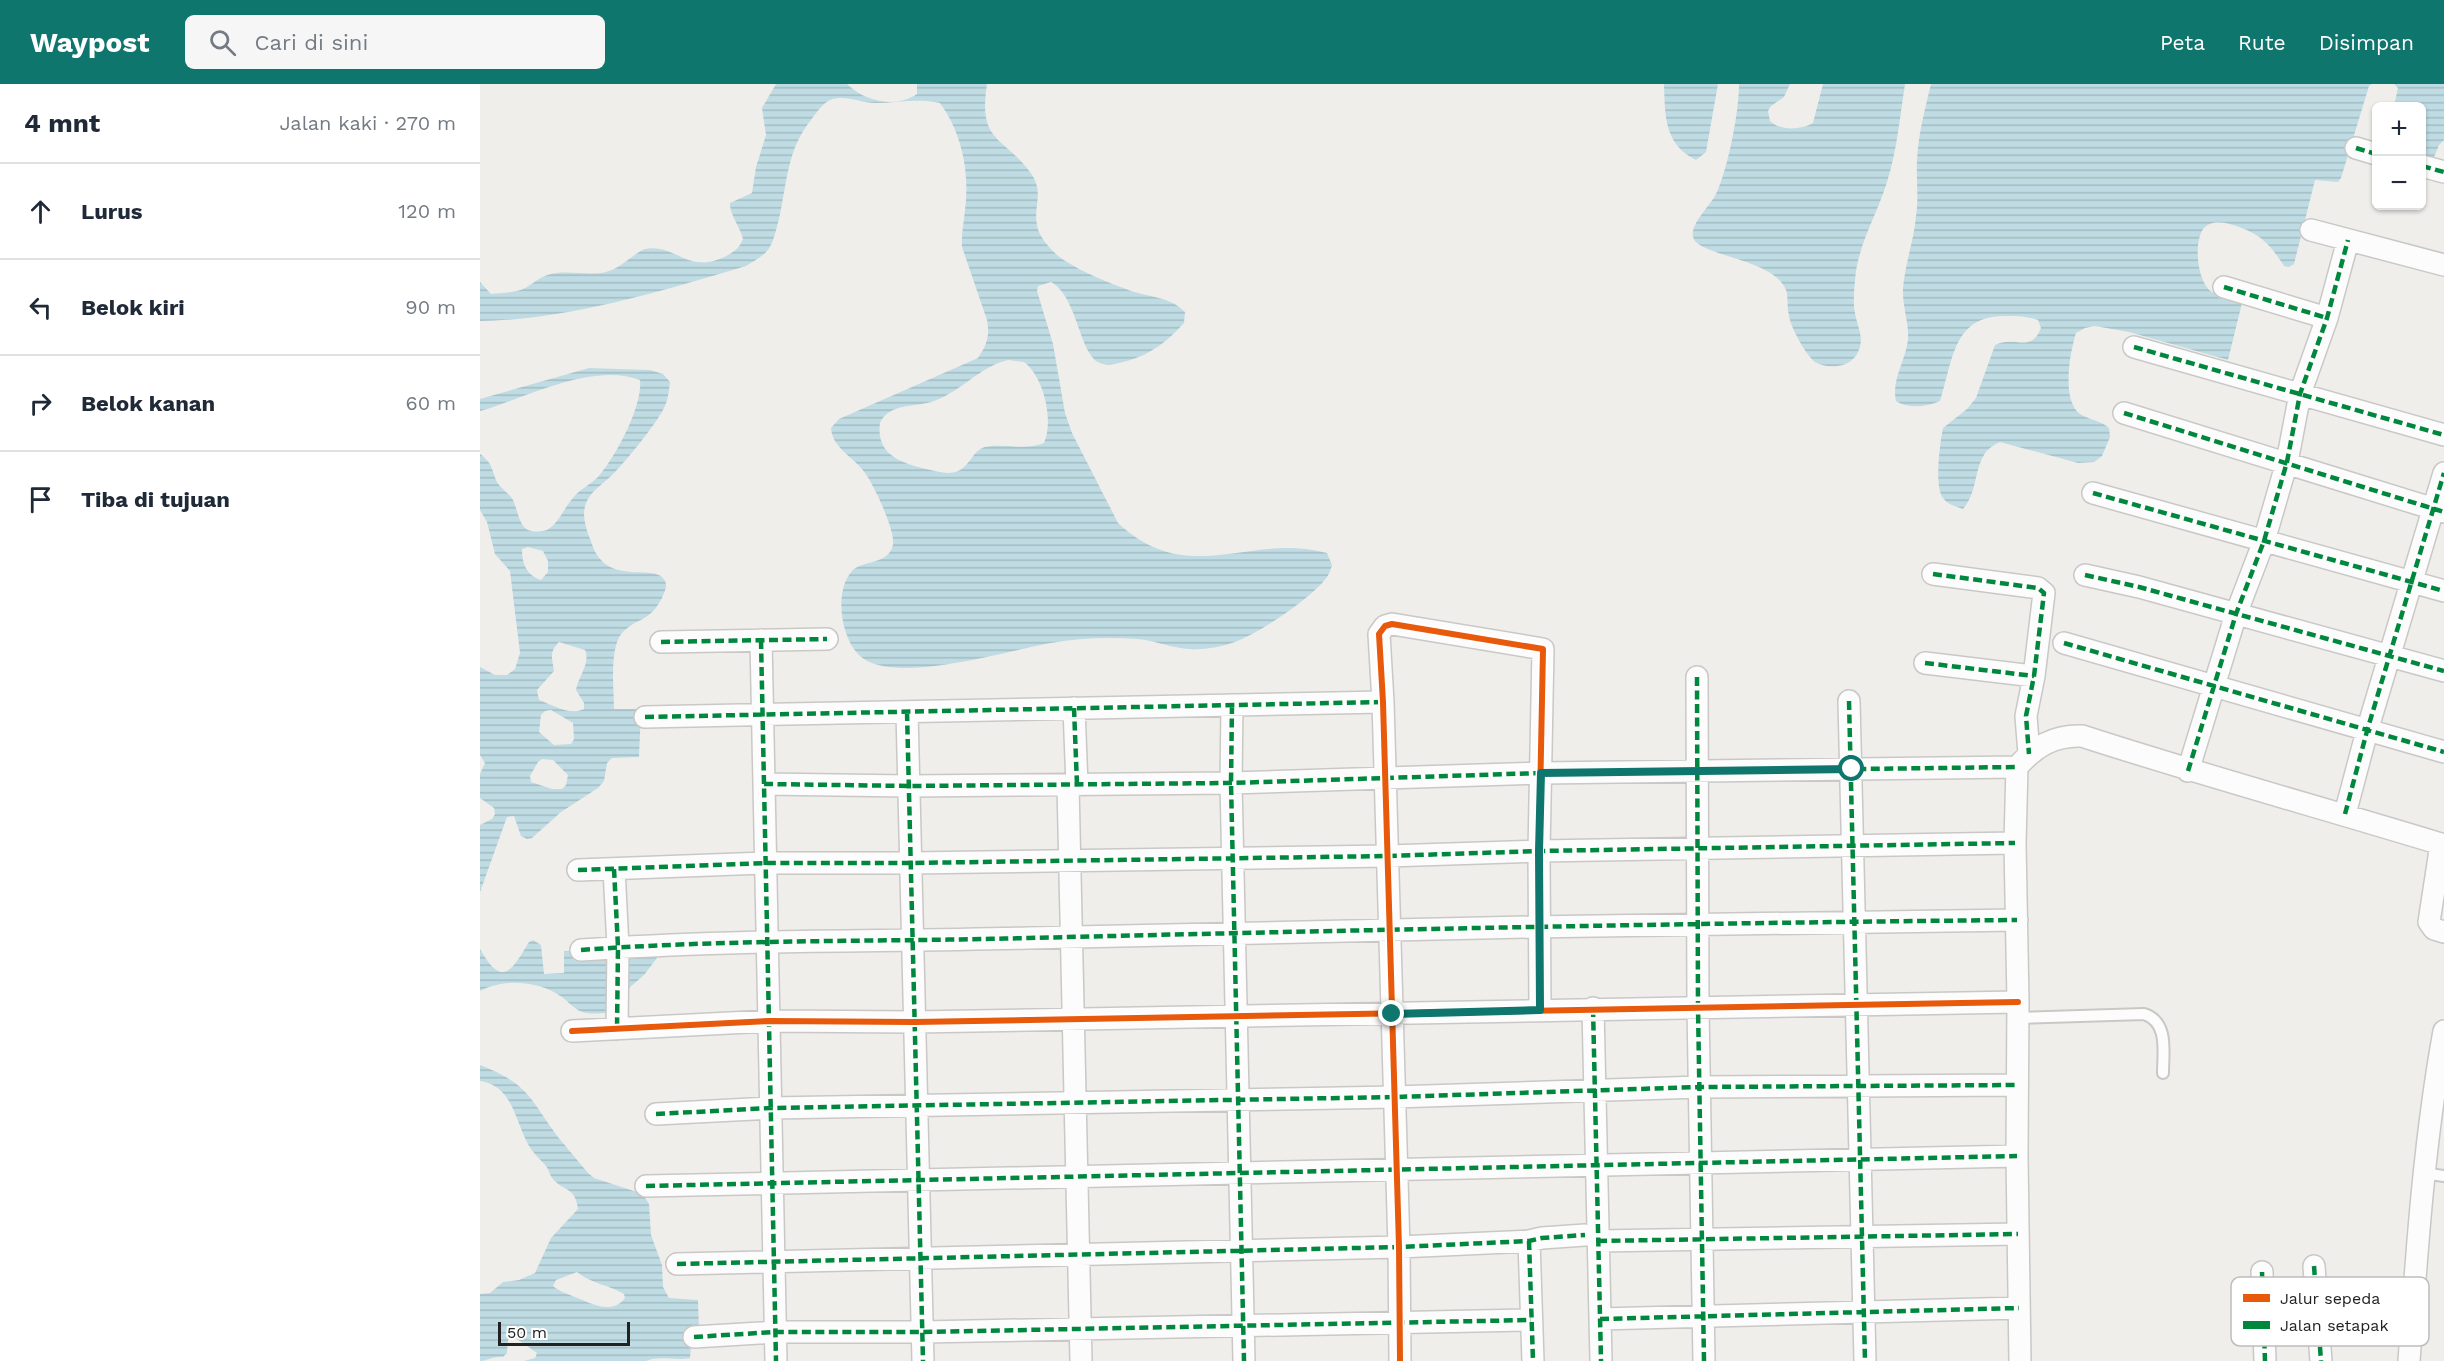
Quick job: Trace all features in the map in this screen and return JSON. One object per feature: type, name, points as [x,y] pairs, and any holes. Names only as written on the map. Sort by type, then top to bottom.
[{"type":"street","points":[[2356,148],[2372,153]]},
{"type":"street","points":[[2426,167],[2444,172]]},
{"type":"street","points":[[2311,230],[2444,265]]},
{"type":"street","points":[[2188,771],[2236,614],[2264,541],[2287,462],[2300,394],[2327,318],[2348,240]]},
{"type":"street","points":[[2224,287],[2327,318]]},
{"type":"street","points":[[2134,347],[2444,435]]},
{"type":"street","points":[[2124,413],[2439,510]]},
{"type":"street","points":[[2344,814],[2412,581],[2439,510],[2444,472]]},
{"type":"street","points":[[2093,493],[2444,591]]},
{"type":"street","points":[[1933,574],[2042,590],[2044,603],[2026,716],[2015,843],[2018,1010],[2016,1156],[2020,1361]]},
{"type":"street","points":[[2085,575],[2139,587],[2444,671]]},
{"type":"street","points":[[1400,1361],[1386,779],[1379,634],[1385,626],[1392,624],[1543,649],[1539,851],[1540,1010]]},
{"type":"street","points":[[661,642],[827,639]]},
{"type":"street","points":[[761,640],[776,1361]]},
{"type":"street","points":[[2064,643],[2444,752]]},
{"type":"street","points":[[1925,663],[2034,676]]},
{"type":"street","points":[[1697,677],[1698,1007],[1704,1361]]},
{"type":"street","points":[[1849,701],[1865,1361]]},
{"type":"street","points":[[645,717],[1383,702]]},
{"type":"street","points":[[1232,705],[1231,783],[1244,1361]]},
{"type":"street","points":[[1074,708],[1069,860],[1081,1361]]},
{"type":"street","points":[[907,712],[923,1361]]},
{"type":"street","points":[[764,784],[909,786],[1231,783],[1541,773],[1852,769],[2023,760],[2050,740],[2065,735],[2082,736],[2188,771],[2442,844],[2429,922],[2434,929],[2444,932]]},
{"type":"street","points":[[578,870],[766,863],[1388,856],[1539,851],[2015,843]]},
{"type":"street","points":[[614,869],[618,947],[617,1029]]},
{"type":"street","points":[[581,950],[767,942],[913,941],[1698,923],[2016,920]]},
{"type":"street","points":[[572,1031],[769,1022],[915,1022],[1392,1014],[1857,1003],[2018,1010]]},
{"type":"street","points":[[1593,1008],[1597,1165],[1592,1238],[1600,1319],[1601,1361]]},
{"type":"street","points":[[2415,1277],[2423,1173],[2431,1105],[2444,1031]]},
{"type":"street","points":[[656,1114],[771,1108],[1395,1097],[1699,1087],[1859,1084],[2016,1085]]},
{"type":"street","points":[[646,1186],[2016,1156]]},
{"type":"street","points":[[677,1264],[1399,1247],[1529,1241],[1542,1238],[1702,1239],[2018,1234]]},
{"type":"street","points":[[1529,1241],[1533,1361]]},
{"type":"street","points":[[2314,1266],[2315,1277]]},
{"type":"street","points":[[2262,1272],[2262,1277]]},
{"type":"street","points":[[1600,1319],[2019,1308]]},
{"type":"street","points":[[694,1337],[775,1332],[923,1332],[1531,1320]]},
{"type":"street","points":[[2264,1346],[2265,1361]]},
{"type":"street","points":[[2320,1346],[2321,1361]]},
{"type":"street","points":[[2409,1361],[2410,1346]]},
{"type":"lane","points":[[2018,1010],[2144,1014],[2154,1017],[2159,1023],[2162,1040],[2163,1073]]},
{"type":"lane","points":[[2423,1173],[2444,1176]]},
{"type":"water","points":[[776,84],[847,84],[871,99],[890,102],[908,99],[917,94],[917,84],[987,84],[985,103],[989,128],[1020,160],[1034,179],[1038,193],[1037,225],[1047,245],[1064,260],[1090,274],[1133,292],[1165,300],[1185,312],[1184,323],[1151,351],[1127,361],[1107,365],[1093,358],[1087,349],[1073,312],[1060,289],[1051,282],[1038,286],[1037,291],[1053,344],[1065,413],[1072,433],[1118,523],[1144,542],[1169,553],[1194,556],[1298,548],[1327,553],[1332,565],[1327,577],[1310,595],[1271,623],[1235,642],[1215,647],[1188,649],[1137,639],[1083,639],[1051,643],[950,664],[895,668],[873,664],[858,654],[843,624],[841,600],[843,588],[853,570],[887,555],[893,544],[893,537],[883,508],[869,479],[839,447],[831,428],[839,419],[978,358],[988,336],[987,320],[962,247],[966,196],[963,154],[954,127],[940,103],[916,101],[870,103],[835,98],[824,104],[803,131],[792,155],[772,243],[763,255],[746,266],[614,303],[546,315],[480,321],[480,282],[491,294],[510,292],[523,289],[551,274],[606,272],[645,249],[666,250],[693,261],[703,262],[714,261],[733,252],[743,239],[730,203],[752,193],[756,167],[766,135],[762,108]],"holes":[[[1008,360],[1024,362],[1037,378],[1045,400],[1048,423],[1044,443],[1030,446],[985,447],[977,451],[962,469],[949,473],[913,466],[897,459],[885,449],[880,433],[880,423],[890,412],[944,397],[998,363]]]},
{"type":"water","points":[[1664,84],[1718,84],[1706,152],[1696,160],[1678,146],[1668,128]]},
{"type":"water","points":[[1739,84],[1790,84],[1784,97],[1768,111],[1770,121],[1774,124],[1791,128],[1813,123],[1823,84],[1905,84],[1890,170],[1859,255],[1854,305],[1861,337],[1860,347],[1854,358],[1844,365],[1823,365],[1815,362],[1807,353],[1792,326],[1788,312],[1787,293],[1781,281],[1755,265],[1698,244],[1693,237],[1694,226],[1716,194],[1725,170],[1735,125]]},
{"type":"water","points":[[1931,84],[2372,84],[2369,86],[2341,178],[2338,182],[2315,180],[2294,264],[2289,267],[2284,266],[2264,241],[2238,226],[2215,223],[2204,228],[2198,242],[2198,262],[2203,280],[2212,292],[2242,303],[2228,360],[2129,332],[2095,326],[2076,333],[2071,352],[2069,375],[2071,398],[2080,414],[2109,428],[2110,437],[2102,456],[2094,462],[2078,463],[2000,442],[1984,455],[1973,491],[1963,509],[1947,502],[1940,492],[1938,464],[1943,428],[1967,409],[1976,398],[1995,345],[2002,342],[2027,342],[2037,336],[2041,328],[2038,320],[2018,316],[1988,318],[1975,323],[1958,343],[1940,401],[1918,406],[1901,404],[1896,401],[1895,385],[1908,339],[1903,288],[1917,209],[1918,151]]},
{"type":"water","points":[[2394,84],[2444,84],[2444,140],[2439,145],[2432,162],[2426,161],[2426,102],[2395,102],[2398,88]]},
{"type":"water","points":[[589,368],[650,370],[663,374],[670,382],[665,405],[655,423],[610,477],[591,494],[584,511],[584,519],[593,547],[605,564],[625,571],[654,573],[661,576],[666,583],[665,592],[657,606],[648,616],[622,633],[615,649],[614,709],[641,709],[639,757],[612,758],[607,763],[604,781],[598,788],[561,812],[532,838],[527,839],[521,836],[514,816],[507,817],[480,892],[480,825],[492,819],[495,814],[494,808],[480,798],[480,774],[485,763],[480,755],[480,667],[495,675],[507,675],[515,669],[520,653],[510,571],[495,554],[487,522],[480,510],[480,454],[490,464],[497,482],[513,500],[522,525],[531,531],[547,530],[576,495],[598,477],[612,457],[633,417],[640,391],[640,380],[601,375],[580,378],[480,411],[480,399]],"holes":[[[528,547],[543,551],[548,561],[548,572],[541,580],[528,572],[522,549]],[[559,642],[585,650],[585,665],[576,690],[584,703],[584,709],[567,711],[539,700],[537,690],[554,671],[552,655]],[[551,710],[573,723],[574,739],[571,744],[554,745],[539,732],[541,715]],[[542,759],[553,760],[568,775],[566,785],[562,789],[552,789],[531,782],[530,776]]]},
{"type":"water","points":[[533,940],[541,945],[544,974],[564,973],[564,951],[652,950],[657,958],[644,975],[620,996],[608,1013],[583,1012],[543,987],[521,983],[500,984],[480,991],[480,949],[494,969],[500,972],[506,971],[511,968],[529,942]]},
{"type":"water","points":[[480,1065],[509,1079],[519,1086],[533,1102],[588,1173],[594,1178],[643,1194],[649,1204],[651,1235],[662,1265],[663,1287],[669,1298],[698,1300],[699,1331],[692,1332],[690,1358],[656,1358],[646,1361],[524,1361],[535,1358],[537,1353],[514,1337],[508,1340],[507,1353],[503,1357],[480,1361],[480,1294],[490,1293],[503,1282],[519,1280],[535,1273],[551,1238],[578,1209],[572,1193],[553,1179],[546,1166],[531,1149],[507,1098],[492,1084],[480,1081]],"holes":[[[577,1272],[624,1294],[625,1298],[613,1306],[599,1306],[553,1286],[556,1280]]]},
{"type":"marked path","points":[[2356,148],[2372,153]]},
{"type":"marked path","points":[[2426,167],[2444,172]]},
{"type":"marked path","points":[[2188,771],[2236,614],[2264,541],[2287,462],[2300,394],[2327,318],[2348,240]]},
{"type":"marked path","points":[[2224,287],[2327,318]]},
{"type":"marked path","points":[[2134,347],[2444,435]]},
{"type":"marked path","points":[[2124,413],[2444,512]]},
{"type":"marked path","points":[[2345,814],[2367,731],[2444,473]]},
{"type":"marked path","points":[[2093,493],[2444,591]]},
{"type":"marked path","points":[[1933,574],[2038,588],[2044,593],[2034,676],[2026,716],[2029,754]]},
{"type":"marked path","points":[[2085,575],[2139,587],[2444,671]]},
{"type":"marked path","points":[[661,642],[827,639]]},
{"type":"marked path","points":[[761,640],[776,1361]]},
{"type":"marked path","points":[[2064,643],[2444,752]]},
{"type":"marked path","points":[[1925,663],[2034,676]]},
{"type":"marked path","points":[[1697,677],[1698,1007],[1704,1361]]},
{"type":"marked path","points":[[1849,701],[1865,1361]]},
{"type":"marked path","points":[[645,717],[1383,702]]},
{"type":"marked path","points":[[1232,705],[1231,783],[1244,1361]]},
{"type":"marked path","points":[[1074,708],[1077,785]]},
{"type":"marked path","points":[[907,712],[923,1361]]},
{"type":"marked path","points":[[764,784],[909,786],[1231,783],[1541,773],[2017,767]]},
{"type":"marked path","points":[[578,870],[766,863],[1388,856],[1539,851],[2015,843]]},
{"type":"marked path","points":[[614,869],[618,947],[617,1029]]},
{"type":"marked path","points":[[581,950],[749,942],[2017,920]]},
{"type":"marked path","points":[[1593,1008],[1601,1361]]},
{"type":"marked path","points":[[656,1114],[771,1108],[1395,1097],[1699,1087],[2017,1085]]},
{"type":"marked path","points":[[646,1186],[2017,1156]]},
{"type":"marked path","points":[[1598,1241],[2018,1234]]},
{"type":"marked path","points":[[677,1264],[1399,1247],[1529,1241],[1585,1235]]},
{"type":"marked path","points":[[1529,1241],[1533,1361]]},
{"type":"marked path","points":[[2314,1266],[2315,1277]]},
{"type":"marked path","points":[[2262,1272],[2262,1277]]},
{"type":"marked path","points":[[1600,1319],[2019,1308]]},
{"type":"marked path","points":[[694,1337],[775,1332],[923,1332],[1531,1320]]},
{"type":"marked path","points":[[2264,1346],[2265,1361]]},
{"type":"marked path","points":[[2320,1346],[2321,1361]]},
{"type":"cycle path","points":[[1400,1361],[1399,1247],[1379,634],[1385,626],[1392,624],[1543,649],[1539,851],[1540,1010]]},
{"type":"cycle path","points":[[572,1031],[769,1021],[915,1022],[2018,1002]]},
{"type":"route","points":[[1392,1014],[1540,1010],[1541,773],[1852,769]]}]
